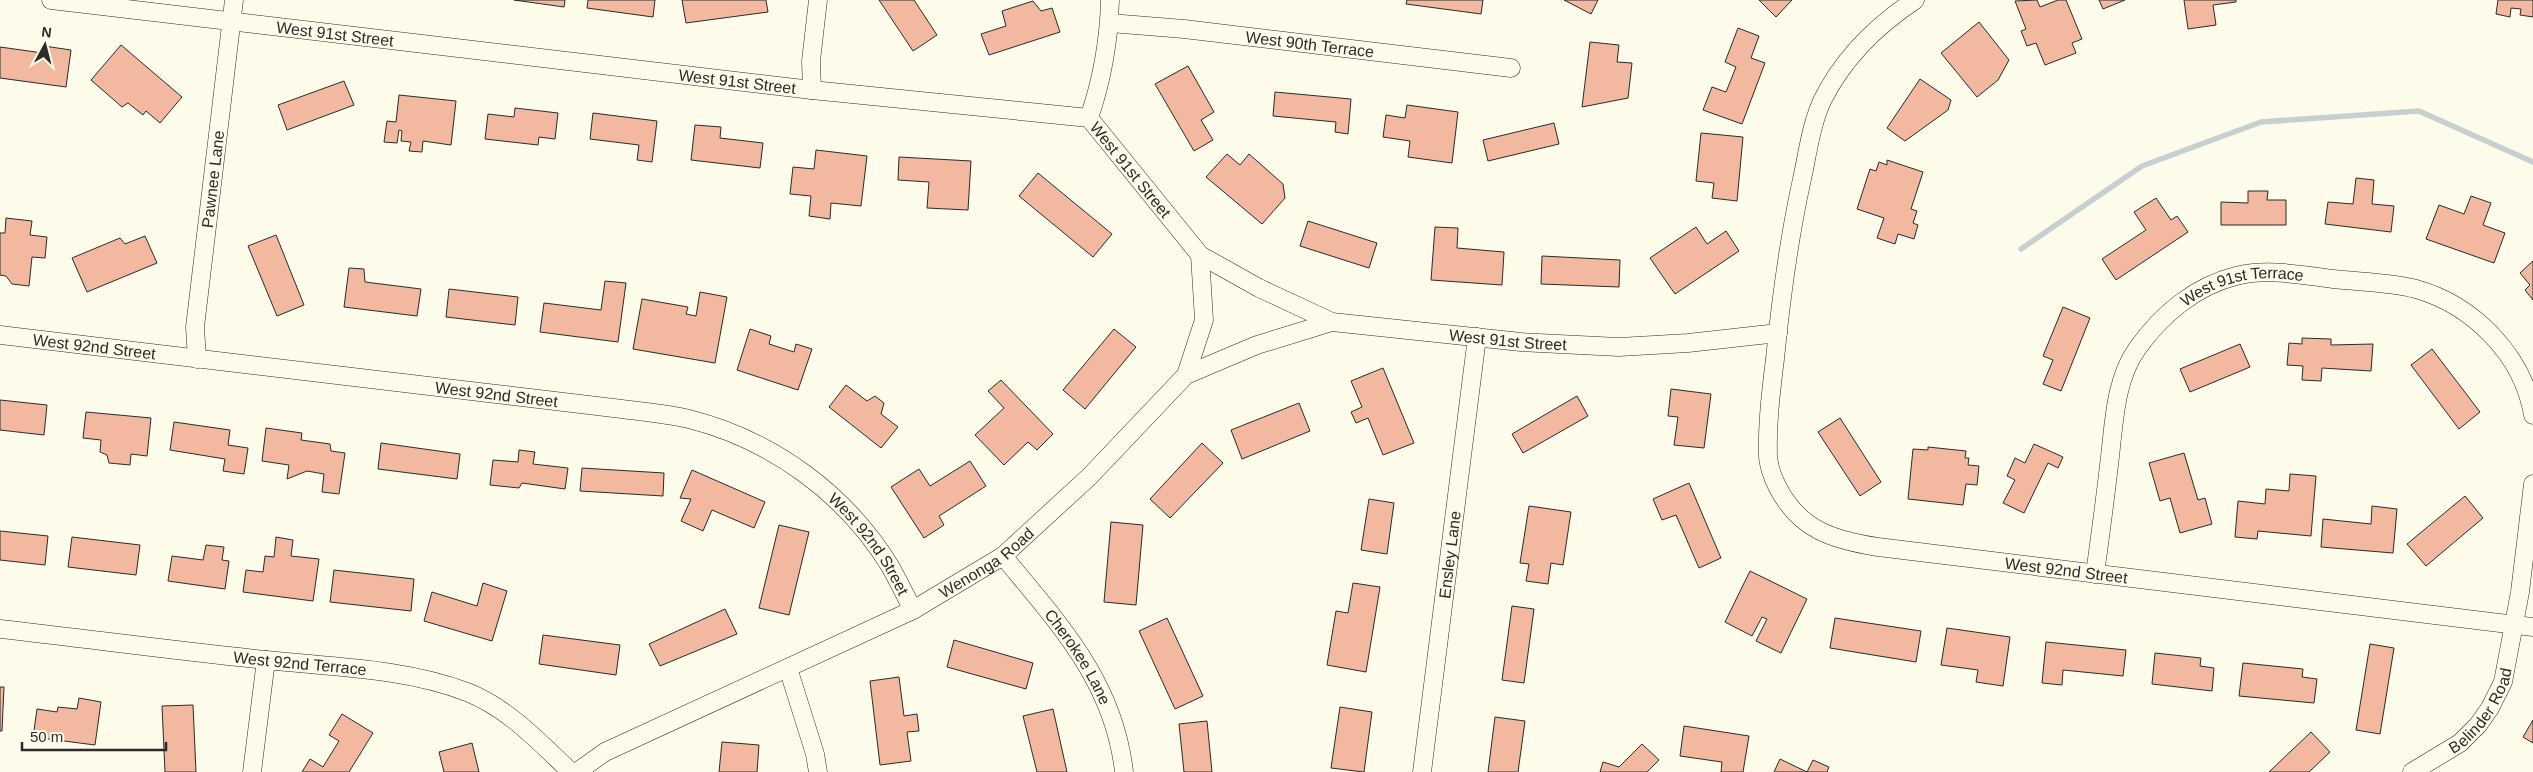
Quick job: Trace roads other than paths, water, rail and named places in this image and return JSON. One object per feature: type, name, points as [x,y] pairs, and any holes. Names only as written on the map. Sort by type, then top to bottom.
[{"type":"street","name":"West 91st Street","points":[[51,0],[812,90],[1088,118],[1200,255],[1259,288],[1332,322],[1553,344],[1619,347],[1688,343],[1778,333]]},
{"type":"street","name":"Pawnee Lane","points":[[198,359],[195,327],[234,0]]},
{"type":"street","points":[[812,90],[811,61],[818,0]]},
{"type":"street","points":[[1088,118],[1100,86],[1110,22],[1110,0]]},
{"type":"street","points":[[1778,333],[1793,219],[1815,119],[1838,72],[1854,52],[1888,18],[1915,0]]},
{"type":"street","name":"West 90th Terrace","points":[[1110,22],[1511,68]]},
{"type":"street","points":[[1186,374],[1204,320],[1200,255]]},
{"type":"street","name":"West 91st Terrace","points":[[2095,574],[2120,385],[2136,351],[2153,328],[2179,304],[2202,289],[2235,276],[2263,272],[2294,274],[2415,289],[2442,299],[2486,329],[2503,348],[2525,385],[2533,415]]},
{"type":"street","name":"Wenonga Road","points":[[577,772],[605,752],[913,610],[1002,556],[1089,477],[1186,374],[1258,345],[1332,322]]},
{"type":"street","name":"West 92nd Street","points":[[1778,333],[1768,424],[1768,460],[1776,484],[1785,501],[1804,522],[1823,534],[1850,542],[2095,574],[2533,626]]},
{"type":"street","name":"West 92nd Street","points":[[0,335],[622,409],[688,419],[728,431],[772,451],[797,468],[813,479],[851,515],[890,567],[913,610]]},
{"type":"street","name":"Ensley Lane","points":[[1422,772],[1477,337]]},
{"type":"street","points":[[2514,624],[2533,484]]},
{"type":"street","name":"Cherokee Lane","points":[[1002,556],[1060,625],[1094,675],[1114,720],[1124,772]]},
{"type":"street","name":"Belinder Road","points":[[2412,772],[2460,743],[2490,708],[2503,682],[2514,624]]},
{"type":"street","name":"West 92nd Terrace","points":[[0,629],[407,676],[436,682],[469,693],[502,711],[524,727],[571,772]]},
{"type":"street","points":[[252,772],[266,660]]},
{"type":"street","points":[[788,668],[815,754],[818,772]]},
{"type":"waterway","points":[[2021,249],[2142,166],[2261,122],[2419,111],[2533,162]]}]
